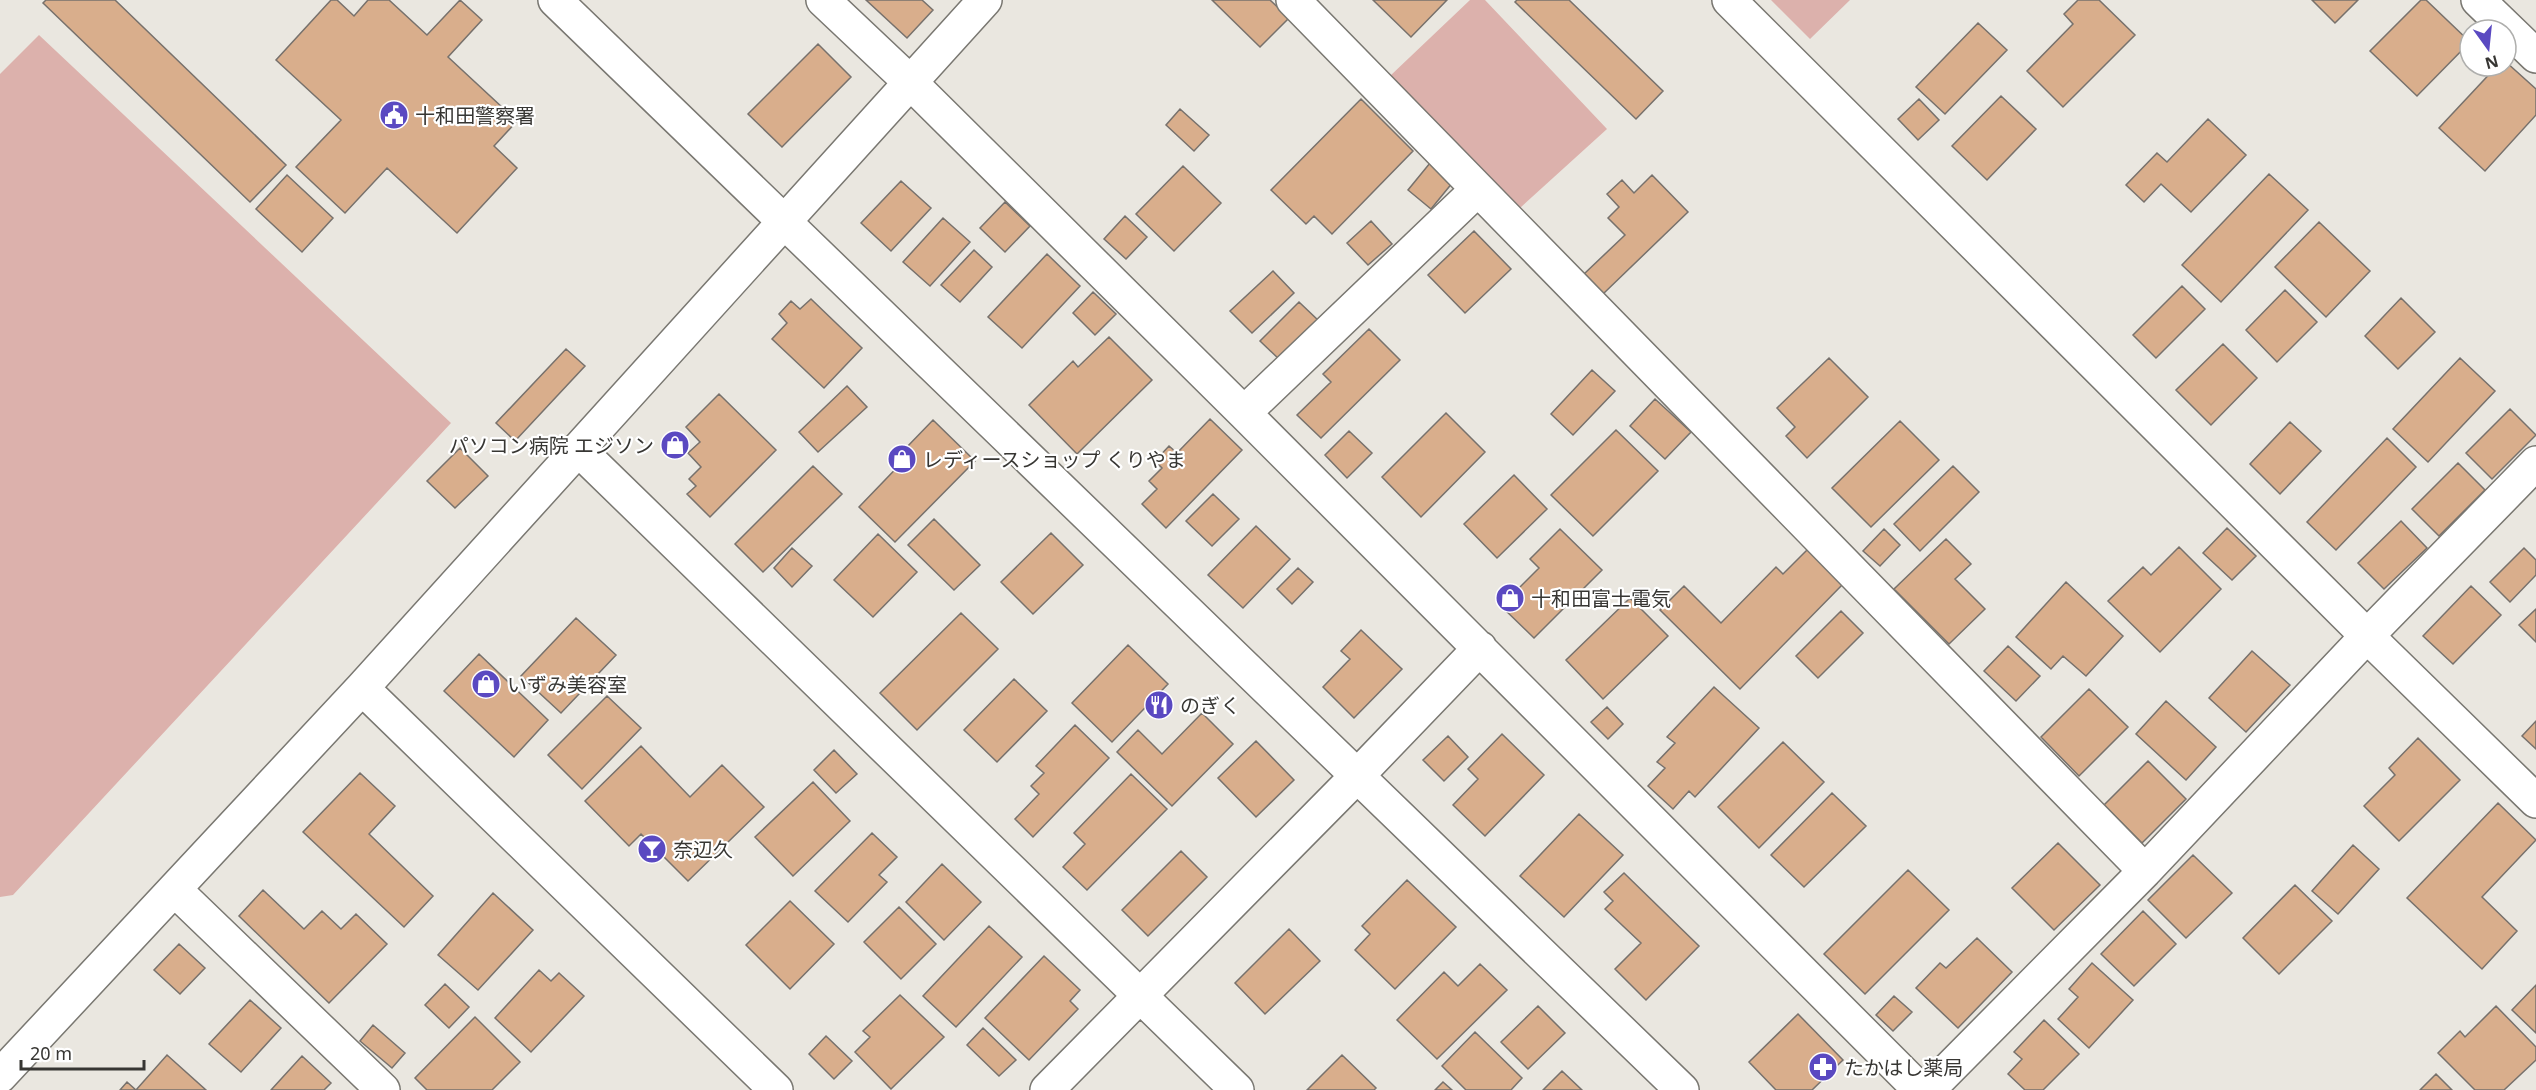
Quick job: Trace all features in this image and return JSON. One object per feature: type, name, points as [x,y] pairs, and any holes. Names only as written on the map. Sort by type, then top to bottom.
[{"type":"street","points":[[555,0],[1682,1090]]},
{"type":"street","points":[[824,0],[1244,413],[1920,1090]]},
{"type":"street","points":[[16,1090],[0,1075],[362,688],[985,0]]},
{"type":"street","points":[[1293,0],[2145,871]]},
{"type":"street","points":[[1729,0],[2367,636],[2536,801]]},
{"type":"street","points":[[2478,0],[2536,56]]},
{"type":"street","points":[[1244,413],[1477,190]]},
{"type":"street","points":[[579,450],[1237,1090]]},
{"type":"street","points":[[1928,1090],[2145,871],[2367,636],[2536,463]]},
{"type":"street","points":[[1047,1090],[1358,776],[1480,648]]},
{"type":"street","points":[[362,688],[776,1090]]},
{"type":"street","points":[[175,890],[383,1090]]},
{"type":"shaded area","points":[[1470,0],[1485,0],[1607,129],[1520,208],[1390,76]]},
{"type":"shaded area","points":[[1771,0],[1850,0],[1810,39]]},
{"type":"shaded area","points":[[39,35],[451,423],[13,895],[0,897],[0,74]]},
{"type":"building","points":[[46,0],[115,0],[286,165],[250,202],[43,3]]},
{"type":"building","points":[[331,0],[337,0],[354,16],[368,0],[389,0],[427,35],[460,0],[482,20],[448,57],[517,121],[494,146],[517,168],[457,233],[387,168],[345,213],[296,167],[341,120],[276,60]]},
{"type":"building","points":[[866,0],[922,0],[933,10],[907,38]]},
{"type":"building","points":[[1212,0],[1270,0],[1289,18],[1260,47]]},
{"type":"building","points":[[1373,0],[1447,0],[1411,37]]},
{"type":"building","points":[[1517,0],[1569,0],[1663,91],[1636,119],[1515,2]]},
{"type":"building","points":[[2078,0],[2099,0],[2135,35],[2063,107],[2027,71],[2073,24],[2064,14]]},
{"type":"building","points":[[2312,0],[2358,0],[2335,23]]},
{"type":"building","points":[[2421,0],[2426,0],[2458,31],[2458,54],[2417,96],[2370,51]]},
{"type":"building","points":[[1978,23],[2007,50],[1945,114],[1916,87]]},
{"type":"building","points":[[818,44],[851,77],[782,147],[748,114]]},
{"type":"building","points":[[2518,73],[2536,89],[2536,115],[2485,171],[2439,128],[2486,78],[2518,78]]},
{"type":"building","points":[[2001,96],[2036,129],[1987,180],[1952,146]]},
{"type":"building","points":[[1361,99],[1413,151],[1332,234],[1314,216],[1306,224],[1271,190]]},
{"type":"building","points":[[1919,99],[1939,120],[1918,140],[1898,119]]},
{"type":"building","points":[[1180,109],[1209,135],[1194,151],[1166,125]]},
{"type":"building","points":[[2208,119],[2246,155],[2191,212],[2161,184],[2144,202],[2126,185],[2157,153],[2167,162]]},
{"type":"building","points":[[1430,163],[1453,182],[1431,209],[1408,190]]},
{"type":"building","points":[[1183,166],[1221,203],[1174,251],[1136,214]]},
{"type":"building","points":[[2269,174],[2308,210],[2221,302],[2182,265]]},
{"type":"building","points":[[287,175],[333,218],[302,252],[256,209]]},
{"type":"building","points":[[1652,175],[1688,212],[1603,294],[1584,274],[1625,235],[1608,218],[1619,207],[1607,194],[1622,180],[1634,193]]},
{"type":"building","points":[[901,181],[931,208],[891,251],[861,223]]},
{"type":"building","points":[[1005,202],[1030,226],[1005,252],[980,228]]},
{"type":"building","points":[[1125,216],[1147,237],[1126,259],[1104,239]]},
{"type":"building","points":[[943,218],[970,242],[930,286],[903,262]]},
{"type":"building","points":[[1371,221],[1392,244],[1368,265],[1347,243]]},
{"type":"building","points":[[2319,222],[2370,271],[2326,317],[2275,267]]},
{"type":"building","points":[[1474,231],[1511,269],[1465,313],[1428,275]]},
{"type":"building","points":[[974,250],[992,267],[960,302],[941,285]]},
{"type":"building","points":[[1047,254],[1080,286],[1022,348],[988,317]]},
{"type":"building","points":[[1273,271],[1294,293],[1252,333],[1230,311]]},
{"type":"building","points":[[2182,286],[2205,309],[2156,358],[2133,335]]},
{"type":"building","points":[[2285,290],[2317,322],[2277,362],[2246,330]]},
{"type":"building","points":[[1093,292],[1116,314],[1095,335],[1073,313]]},
{"type":"building","points":[[2401,298],[2435,332],[2398,369],[2365,336]]},
{"type":"building","points":[[811,299],[862,348],[824,388],[772,339],[787,323],[779,314],[791,301],[800,309]]},
{"type":"building","points":[[1299,302],[1320,322],[1281,361],[1260,341]]},
{"type":"building","points":[[1369,329],[1400,360],[1321,438],[1297,415],[1331,382],[1323,374]]},
{"type":"building","points":[[1109,337],[1152,380],[1077,454],[1029,405],[1073,361],[1078,367]]},
{"type":"building","points":[[2223,344],[2257,378],[2211,425],[2176,390]]},
{"type":"building","points":[[566,349],[585,366],[515,441],[496,423]]},
{"type":"building","points":[[1829,358],[1868,397],[1807,458],[1786,436],[1795,427],[1777,408]]},
{"type":"building","points":[[2460,358],[2495,391],[2428,462],[2393,429]]},
{"type":"building","points":[[1592,370],[1615,391],[1573,435],[1551,414]]},
{"type":"building","points":[[847,386],[867,407],[818,452],[799,432]]},
{"type":"building","points":[[719,394],[776,450],[710,517],[687,494],[696,486],[689,479],[701,467],[688,453],[700,442],[686,427]]},
{"type":"building","points":[[1655,399],[1691,432],[1665,459],[1630,426]]},
{"type":"building","points":[[2510,409],[2536,435],[2492,479],[2466,453]]},
{"type":"building","points":[[1446,413],[1485,452],[1421,517],[1382,477]]},
{"type":"building","points":[[1210,419],[1242,450],[1166,528],[1142,504],[1157,489],[1149,481],[1162,468],[1155,461],[1169,446],[1177,453]]},
{"type":"building","points":[[933,420],[975,461],[895,542],[859,507],[910,454],[905,449]]},
{"type":"building","points":[[1900,421],[1939,460],[1871,527],[1832,488]]},
{"type":"building","points":[[2290,422],[2321,451],[2280,494],[2250,464]]},
{"type":"building","points":[[1616,430],[1658,471],[1593,536],[1551,495]]},
{"type":"building","points":[[1349,431],[1372,453],[1347,478],[1325,455]]},
{"type":"building","points":[[2387,438],[2416,467],[2336,550],[2307,522]]},
{"type":"building","points":[[460,448],[488,476],[455,508],[427,481]]},
{"type":"building","points":[[2458,463],[2485,490],[2439,536],[2412,509]]},
{"type":"building","points":[[813,466],[842,494],[763,572],[735,544]]},
{"type":"building","points":[[1953,466],[1979,492],[1920,551],[1894,524]]},
{"type":"building","points":[[1514,475],[1547,509],[1497,558],[1464,524]]},
{"type":"building","points":[[1213,494],[1239,519],[1212,546],[1186,521]]},
{"type":"building","points":[[934,519],[980,565],[954,590],[908,545]]},
{"type":"building","points":[[2401,521],[2427,548],[2384,589],[2358,563]]},
{"type":"building","points":[[1256,526],[1290,559],[1243,608],[1208,575]]},
{"type":"building","points":[[2227,528],[2256,556],[2232,580],[2203,553]]},
{"type":"building","points":[[1560,529],[1602,570],[1534,638],[1501,606],[1539,568],[1530,559]]},
{"type":"building","points":[[1884,529],[1900,545],[1880,566],[1863,551]]},
{"type":"building","points":[[1051,533],[1083,565],[1033,614],[1001,582]]},
{"type":"building","points":[[878,534],[917,572],[873,617],[834,580]]},
{"type":"building","points":[[1946,539],[1971,564],[1955,579],[1985,609],[1949,644],[1894,589]]},
{"type":"building","points":[[2179,547],[2221,589],[2160,652],[2108,601],[2143,567],[2151,575]]},
{"type":"building","points":[[792,548],[812,566],[792,587],[774,568]]},
{"type":"building","points":[[2524,548],[2536,560],[2536,575],[2510,602],[2490,582]]},
{"type":"building","points":[[1808,549],[1843,584],[1740,689],[1660,610],[1684,586],[1721,623],[1776,567],[1783,574]]},
{"type":"building","points":[[1298,568],[1313,582],[1292,604],[1277,589]]},
{"type":"building","points":[[2066,582],[2123,636],[2086,676],[2063,656],[2051,669],[2016,637]]},
{"type":"building","points":[[2471,586],[2501,615],[2453,664],[2423,636]]},
{"type":"building","points":[[1630,598],[1668,636],[1603,699],[1566,660]]},
{"type":"building","points":[[2536,609],[2536,642],[2519,625]]},
{"type":"building","points":[[1841,611],[1863,633],[1818,678],[1796,656]]},
{"type":"building","points":[[961,613],[998,649],[917,730],[880,693]]},
{"type":"building","points":[[576,618],[616,655],[561,713],[521,676]]},
{"type":"building","points":[[1361,630],[1402,669],[1354,718],[1323,687],[1350,659],[1341,651]]},
{"type":"building","points":[[1128,645],[1168,684],[1112,742],[1072,703]]},
{"type":"building","points":[[2008,646],[2040,676],[2016,701],[1984,671]]},
{"type":"building","points":[[2252,651],[2290,685],[2246,732],[2209,698]]},
{"type":"building","points":[[479,654],[548,720],[514,757],[444,691]]},
{"type":"building","points":[[1014,679],[1047,711],[997,762],[964,730]]},
{"type":"building","points":[[1714,687],[1759,728],[1695,797],[1689,791],[1673,809],[1648,786],[1665,768],[1657,762],[1675,743],[1667,737]]},
{"type":"building","points":[[2089,689],[2128,727],[2079,776],[2041,737]]},
{"type":"building","points":[[607,696],[641,728],[582,789],[548,755]]},
{"type":"building","points":[[2166,701],[2216,747],[2186,780],[2136,734]]},
{"type":"building","points":[[1607,707],[1623,724],[1608,739],[1591,722]]},
{"type":"building","points":[[1202,713],[1233,744],[1172,806],[1117,752],[1138,730],[1162,754]]},
{"type":"building","points":[[2536,721],[2536,749],[2522,736]]},
{"type":"building","points":[[1075,725],[1109,758],[1033,837],[1015,819],[1039,794],[1031,786],[1044,773],[1036,766]]},
{"type":"building","points":[[1502,734],[1544,775],[1485,836],[1453,805],[1478,779],[1468,769]]},
{"type":"building","points":[[1448,736],[1468,757],[1444,781],[1423,760]]},
{"type":"building","points":[[2418,738],[2460,780],[2399,841],[2364,806],[2395,775],[2389,768]]},
{"type":"building","points":[[1256,741],[1294,780],[1256,817],[1218,778]]},
{"type":"building","points":[[1783,742],[1824,782],[1759,848],[1718,807]]},
{"type":"building","points":[[641,746],[690,797],[722,765],[764,807],[688,881],[641,834],[629,846],[585,801]]},
{"type":"building","points":[[834,750],[857,774],[836,793],[814,770]]},
{"type":"building","points":[[2148,761],[2186,799],[2142,843],[2104,805]]},
{"type":"building","points":[[360,773],[395,806],[369,834],[433,896],[404,927],[303,832]]},
{"type":"building","points":[[1131,774],[1167,809],[1087,890],[1063,867],[1085,844],[1074,833]]},
{"type":"building","points":[[813,782],[850,821],[793,876],[755,837]]},
{"type":"building","points":[[1832,793],[1866,826],[1804,887],[1771,855]]},
{"type":"building","points":[[2498,803],[2536,840],[2482,897],[2517,931],[2482,969],[2407,898]]},
{"type":"building","points":[[1579,814],[1623,855],[1564,917],[1520,876]]},
{"type":"building","points":[[872,833],[897,857],[879,875],[887,882],[848,922],[815,891]]},
{"type":"building","points":[[2058,843],[2100,885],[2054,930],[2012,888]]},
{"type":"building","points":[[2353,845],[2379,869],[2338,914],[2312,891]]},
{"type":"building","points":[[1181,851],[1207,877],[1148,936],[1122,910]]},
{"type":"building","points":[[2193,855],[2232,893],[2186,938],[2148,900]]},
{"type":"building","points":[[942,864],[981,902],[944,940],[906,902]]},
{"type":"building","points":[[1908,870],[1949,910],[1865,994],[1824,954]]},
{"type":"building","points":[[1624,873],[1699,946],[1646,1000],[1615,969],[1641,943],[1605,909],[1613,901],[1604,892]]},
{"type":"building","points":[[1407,880],[1456,927],[1395,989],[1355,950],[1370,934],[1362,926]]},
{"type":"building","points":[[2295,885],[2332,921],[2279,974],[2243,938]]},
{"type":"building","points":[[263,890],[304,929],[322,911],[341,929],[356,914],[387,944],[329,1003],[239,916]]},
{"type":"building","points":[[493,893],[533,930],[478,990],[438,955]]},
{"type":"building","points":[[790,901],[834,944],[790,989],[746,945]]},
{"type":"building","points":[[899,907],[936,944],[901,979],[864,942]]},
{"type":"building","points":[[2143,911],[2176,944],[2134,986],[2101,954]]},
{"type":"building","points":[[989,926],[1022,957],[956,1027],[923,996]]},
{"type":"building","points":[[1289,929],[1320,961],[1265,1014],[1235,983]]},
{"type":"building","points":[[1977,938],[2012,972],[1958,1028],[1916,988],[1940,963],[1946,968]]},
{"type":"building","points":[[179,944],[205,968],[180,994],[154,970]]},
{"type":"building","points":[[1044,956],[1080,990],[1070,1001],[1078,1009],[1029,1060],[985,1018]]},
{"type":"building","points":[[2092,963],[2133,1000],[2089,1048],[2058,1019],[2078,997],[2069,989]]},
{"type":"building","points":[[1480,964],[1507,990],[1437,1059],[1397,1020],[1444,972],[1458,986]]},
{"type":"building","points":[[539,970],[551,981],[559,973],[584,996],[531,1052],[495,1018]]},
{"type":"building","points":[[445,984],[469,1007],[449,1028],[425,1005]]},
{"type":"building","points":[[2536,985],[2536,1033],[2512,1010]]},
{"type":"building","points":[[900,995],[944,1037],[891,1089],[855,1052],[870,1037],[863,1031]]},
{"type":"building","points":[[1894,996],[1912,1012],[1893,1031],[1876,1015]]},
{"type":"building","points":[[250,1000],[281,1028],[241,1072],[209,1044]]},
{"type":"building","points":[[1538,1006],[1565,1033],[1528,1069],[1501,1042]]},
{"type":"building","points":[[2496,1006],[2536,1047],[2536,1060],[2504,1090],[2475,1090],[2438,1053],[2460,1031],[2465,1037]]},
{"type":"building","points":[[1798,1014],[1843,1060],[1812,1090],[1776,1090],[1749,1062]]},
{"type":"building","points":[[475,1017],[520,1062],[492,1090],[427,1090],[415,1078]]},
{"type":"building","points":[[2044,1020],[2079,1054],[2043,1090],[2025,1090],[2008,1074],[2022,1059],[2014,1052]]},
{"type":"building","points":[[373,1025],[405,1053],[392,1068],[360,1041]]},
{"type":"building","points":[[983,1028],[1016,1060],[999,1076],[967,1045]]},
{"type":"building","points":[[1475,1032],[1522,1078],[1511,1090],[1466,1090],[1442,1066]]},
{"type":"building","points":[[826,1036],[852,1061],[834,1079],[809,1054]]},
{"type":"building","points":[[167,1055],[206,1090],[136,1090]]},
{"type":"building","points":[[1342,1055],[1376,1088],[1374,1090],[1307,1090]]},
{"type":"building","points":[[302,1056],[331,1083],[324,1090],[271,1090]]},
{"type":"building","points":[[1562,1071],[1582,1090],[1543,1090]]},
{"type":"building","points":[[2436,1074],[2452,1090],[2420,1090]]},
{"type":"building","points":[[127,1082],[136,1090],[120,1090]]},
{"type":"building","points":[[1443,1082],[1452,1090],[1435,1090]]},
{"type":"place","name":"十和田警察署","points":[[394,115]]},
{"type":"place","name":"パソコン病院 エジソン","points":[[675,445]]},
{"type":"place","name":"レディースショップ くりやま","points":[[902,459]]},
{"type":"place","name":"十和田富士電気","points":[[1510,598]]},
{"type":"place","name":"いずみ美容室","points":[[486,684]]},
{"type":"place","name":"のぎく","points":[[1159,705]]},
{"type":"place","name":"奈辺久","points":[[652,849]]},
{"type":"place","name":"たかはし薬局","points":[[1823,1067]]}]
